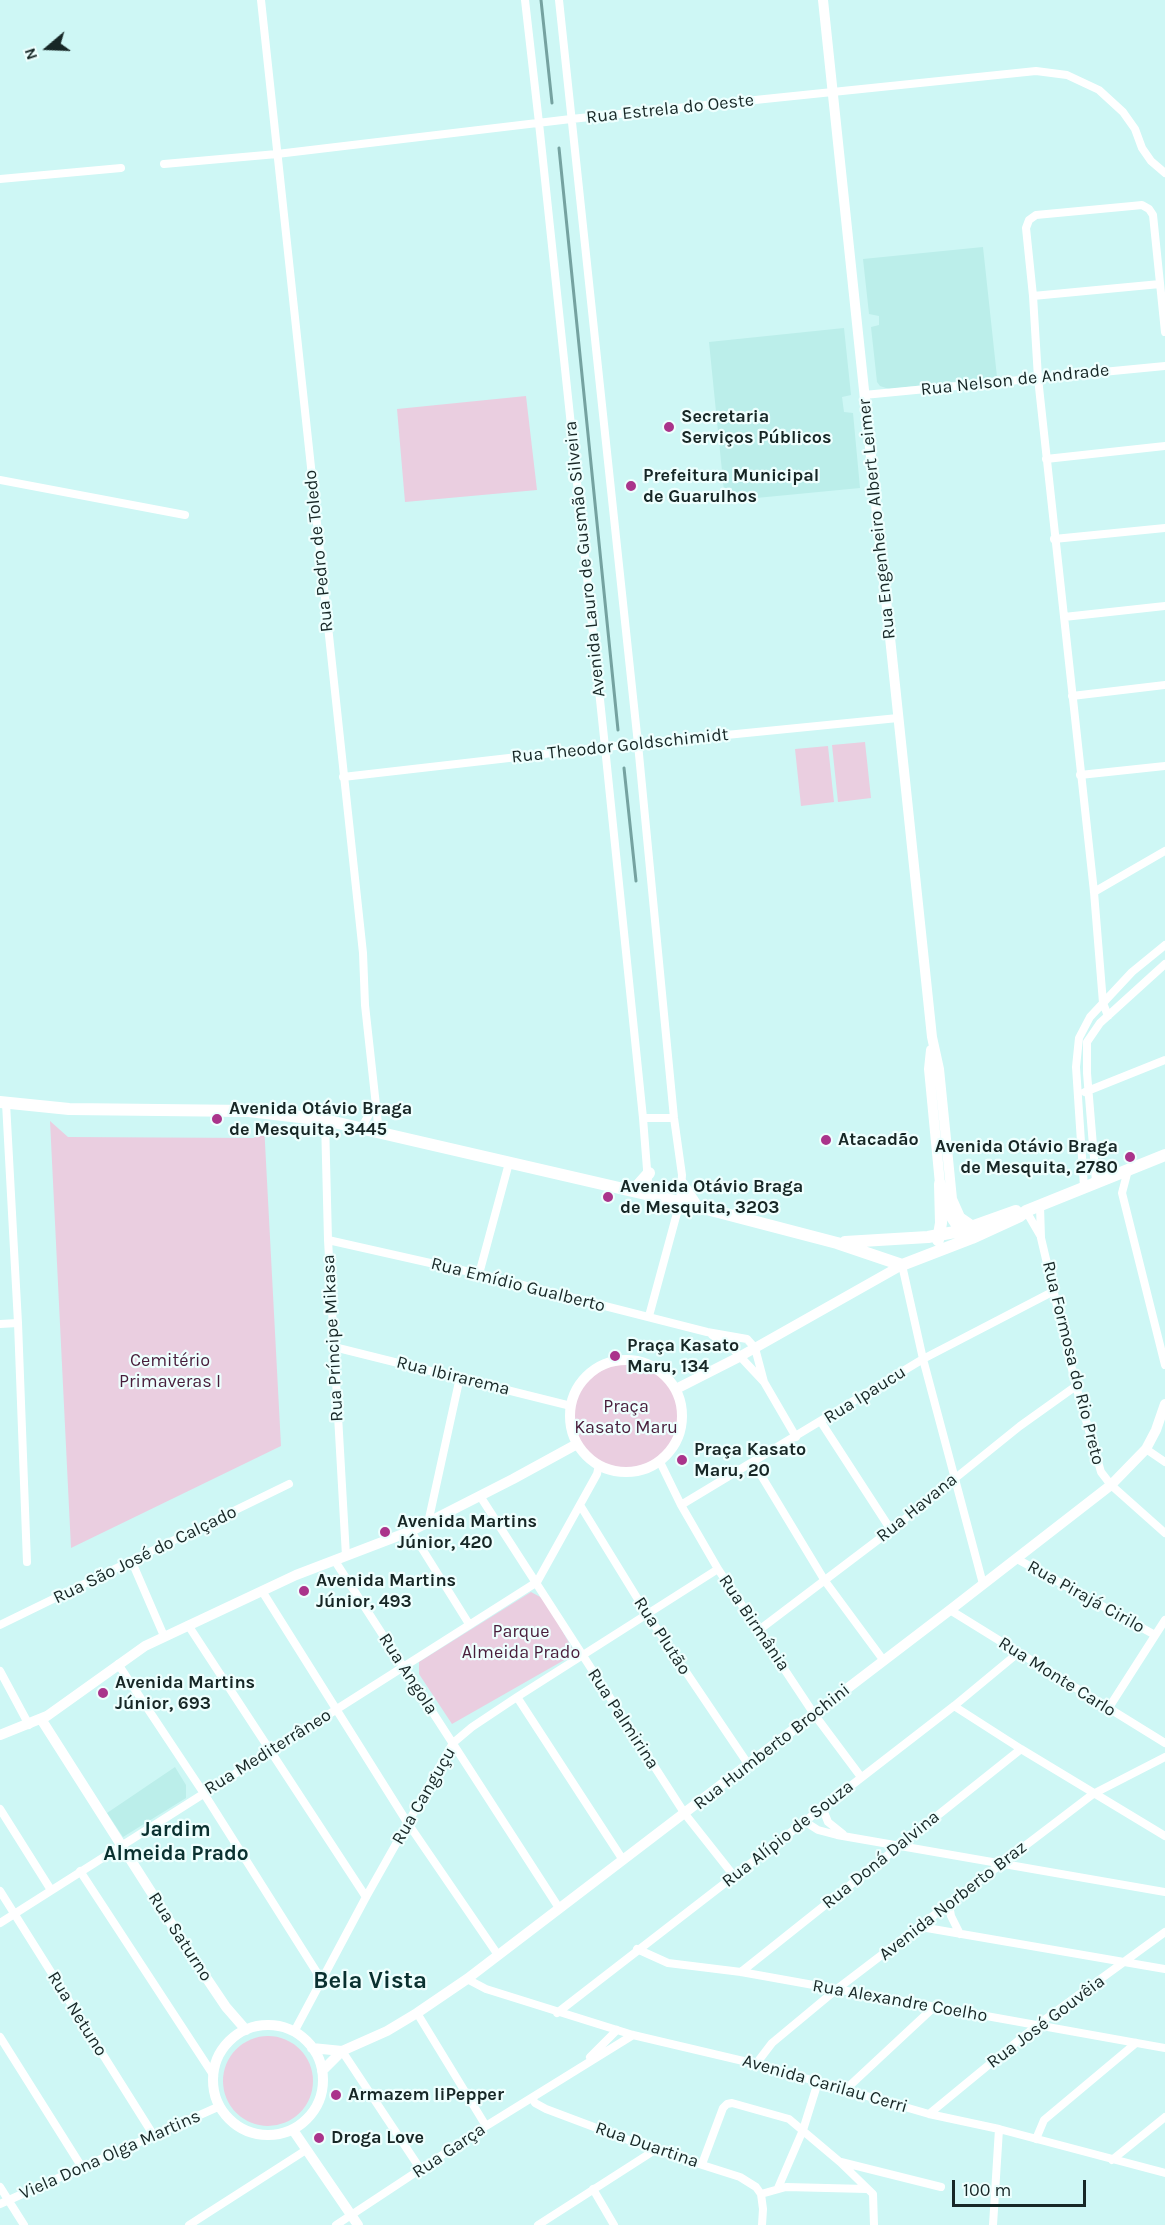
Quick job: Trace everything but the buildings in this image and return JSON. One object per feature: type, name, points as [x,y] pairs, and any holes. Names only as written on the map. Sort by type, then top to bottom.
[{"type":"main road","points":[[3,1102],[69,1109],[249,1111],[325,1120],[680,1202],[837,1243],[902,1265],[1018,1210],[1026,1211],[1040,1206],[1165,1155]]},
{"type":"main road","points":[[633,1191],[648,1173]]},
{"type":"main road","points":[[682,1184],[697,1207]]},
{"type":"main road","points":[[939,1238],[940,1184]]},
{"type":"main road","points":[[902,1265],[915,1253],[939,1238],[960,1231],[972,1232]]},
{"type":"main road","points":[[837,1243],[939,1238]]},
{"type":"street","name":"Rua Pedro de Toledo","points":[[261,0],[363,953],[379,1133]]},
{"type":"street","name":"Avenida Lauro de Gusmão Silveira","points":[[525,0],[605,747],[649,1195]]},
{"type":"street","name":"Avenida Lauro de Gusmão Silveira","points":[[559,0],[682,1184],[680,1202],[649,1316]]},
{"type":"street","name":"Rua Engenheiro Albert Leimer","points":[[823,0],[932,1037],[939,1069],[952,1199],[960,1217],[972,1232]]},
{"type":"street","name":"Rua Estrela do Oeste","points":[[164,164],[277,154],[571,119],[1026,72],[1053,72],[1086,82],[1112,101],[1123,112],[1134,129],[1142,148],[1154,164],[1165,173]]},
{"type":"street","points":[[0,179],[121,168]]},
{"type":"street","points":[[1108,1016],[1103,1003],[1094,892],[1046,459],[1026,228],[1029,220],[1036,215],[1142,205],[1149,209],[1153,215],[1165,332]]},
{"type":"street","points":[[1033,296],[1160,284]]},
{"type":"street","name":"Rua Nelson de Andrade","points":[[864,395],[1165,366]]},
{"type":"street","points":[[1046,459],[1165,446]]},
{"type":"street","points":[[0,480],[185,515]]},
{"type":"street","points":[[1054,539],[1165,528]]},
{"type":"street","points":[[1064,617],[1165,606]]},
{"type":"street","points":[[1072,696],[1165,685]]},
{"type":"street","name":"Rua Theodor Goldschimidt","points":[[343,777],[605,747],[898,718]]},
{"type":"street","points":[[1080,775],[1165,766]]},
{"type":"street","points":[[1094,892],[1165,851]]},
{"type":"street","points":[[1084,1187],[1076,1066],[1078,1038],[1090,1017],[1132,972],[1165,945]]},
{"type":"street","points":[[1122,1193],[1100,1181],[1089,1091],[1087,1042],[1095,1029],[1108,1016],[1165,964]]},
{"type":"street","name":"Rua Engenheiro Albert Leimer","points":[[932,1037],[929,1069],[940,1184],[946,1208],[960,1231]]},
{"type":"street","points":[[1078,1095],[1165,1060]]},
{"type":"street","points":[[3,1102],[18,1323],[27,1562]]},
{"type":"street","points":[[361,1129],[375,1102]]},
{"type":"street","points":[[643,1118],[675,1118]]},
{"type":"street","name":"Rua Príncipe Mikasa","points":[[325,1120],[341,1558]]},
{"type":"street","points":[[479,1274],[509,1163]]},
{"type":"street","points":[[1128,1170],[1122,1193],[1165,1365]]},
{"type":"street","name":"Rua Formosa do Rio Preto","points":[[1040,1206],[1041,1238],[1076,1386],[1097,1461],[1110,1485]]},
{"type":"street","name":"Rua Formosa do Rio Preto","points":[[1026,1211],[1041,1238]]},
{"type":"street","name":"Rua Emídio Gualberto","points":[[328,1240],[479,1274],[707,1332],[747,1339],[755,1348],[764,1382]]},
{"type":"street","points":[[676,1389],[739,1357],[902,1265],[923,1359],[983,1584]]},
{"type":"street","name":"Rua Ipaucu","points":[[681,1505],[923,1359],[1054,1291]]},
{"type":"street","points":[[0,1324],[18,1323]]},
{"type":"street","name":"Rua Emídio Gualberto","points":[[707,1332],[725,1343],[764,1382],[796,1437]]},
{"type":"street","name":"Rua Ibirarema","points":[[334,1347],[571,1406]]},
{"type":"street","points":[[631,1360],[644,1363],[657,1369],[676,1389],[682,1406],[682,1423],[674,1446],[660,1462],[634,1472],[612,1471],[599,1466],[577,1444],[571,1422],[571,1406],[576,1391],[586,1376],[598,1367],[613,1361],[631,1360]]},
{"type":"street","points":[[428,1523],[460,1377]]},
{"type":"street","name":"Rua Havana","points":[[759,1630],[1076,1386]]},
{"type":"street","name":"Rua Humberto Brochini","points":[[322,2071],[342,2050],[387,2031],[471,1976],[685,1814],[1110,1485],[1146,1449],[1156,1430],[1165,1404]]},
{"type":"street","points":[[821,1422],[891,1530]]},
{"type":"street","points":[[0,1735],[41,1719],[118,1664],[164,1636],[262,1591],[411,1531],[577,1444]]},
{"type":"street","points":[[1146,1449],[1165,1462]]},
{"type":"street","name":"Rua Birmânia","points":[[660,1462],[681,1505],[718,1569],[814,1714],[861,1777]]},
{"type":"street","points":[[753,1462],[825,1581],[884,1661]]},
{"type":"street","points":[[537,1582],[597,1474],[599,1466]]},
{"type":"street","name":"Rua São José do Calçado","points":[[0,1625],[289,1484]]},
{"type":"street","points":[[1110,1485],[1165,1533]]},
{"type":"street","name":"Rua Palmirina","points":[[480,1496],[685,1814],[734,1876]]},
{"type":"street","name":"Rua Plutão","points":[[580,1505],[647,1614],[748,1764]]},
{"type":"street","points":[[411,1531],[469,1624]]},
{"type":"street","name":"Rua Angola","points":[[341,1558],[403,1667],[559,1908]]},
{"type":"street","name":"Rua Pirajá Cirilo","points":[[1017,1558],[1155,1635]]},
{"type":"street","points":[[132,1562],[164,1636]]},
{"type":"street","name":"Rua Canguçu","points":[[294,2032],[407,1822],[453,1743],[472,1727],[517,1697],[718,1569]]},
{"type":"street","name":"Rua Mediterrâneo","points":[[0,1923],[537,1582]]},
{"type":"street","points":[[262,1591],[407,1822],[498,1955]]},
{"type":"street","name":"Rua Monte Carlo","points":[[950,1610],[1165,1743]]},
{"type":"street","points":[[1108,1709],[1165,1620]]},
{"type":"street","points":[[188,1625],[366,1897]]},
{"type":"street","name":"Rua Alípio de Souza","points":[[557,2013],[954,1706],[1018,1653]]},
{"type":"street","points":[[118,1664],[203,1792],[321,1979]]},
{"type":"street","points":[[0,1671],[29,1725]]},
{"type":"street","points":[[517,1697],[623,1860]]},
{"type":"street","points":[[954,1706],[1093,1794],[1165,1836]]},
{"type":"street","name":"Rua Saturno","points":[[41,1719],[226,2007],[246,2030]]},
{"type":"street","name":"Rua Doná Dalvina","points":[[741,1972],[1021,1749]]},
{"type":"street","name":"Avenida Norberto Braz","points":[[756,2064],[772,2043],[837,1989],[1093,1794],[1165,1757]]},
{"type":"street","points":[[822,1807],[828,1822],[846,1836]]},
{"type":"street","points":[[0,1809],[51,1890]]},
{"type":"street","points":[[804,1821],[818,1830],[846,1836],[1165,1892]]},
{"type":"street","points":[[80,1871],[214,2076]]},
{"type":"street","name":"Rua Netuno","points":[[0,1892],[153,2136]]},
{"type":"street","points":[[949,1905],[951,1916],[960,1934]]},
{"type":"street","points":[[921,1927],[1165,1969]]},
{"type":"street","name":"Rua José Gouvêia","points":[[929,2114],[1036,2026],[1165,1932]]},
{"type":"street","name":"Rua Alexandre Coelho","points":[[637,1949],[668,1963],[741,1972],[1165,2048]]},
{"type":"street","name":"Avenida Carilau Cerri","points":[[471,1976],[486,1989],[633,2035],[756,2064],[929,2114],[999,2129],[1165,2174]]},
{"type":"street","points":[[845,2090],[933,2008]]},
{"type":"street","points":[[417,2013],[486,2126]]},
{"type":"street","points":[[270,2026],[294,2032],[312,2048],[322,2071],[323,2088],[318,2105],[308,2119],[293,2130],[267,2136],[248,2131],[232,2121],[220,2106],[215,2091],[214,2076],[222,2052],[232,2039],[246,2030],[270,2026]]},
{"type":"street","name":"Rua Garça","points":[[579,2068],[617,2030]]},
{"type":"street","name":"Rua Garça","points":[[336,2225],[354,2220],[421,2170],[486,2126],[633,2035]]},
{"type":"street","points":[[0,2037],[83,2169]]},
{"type":"street","points":[[1036,2139],[1044,2120],[1136,2043]]},
{"type":"street","name":"Rua Humberto Brochini","points":[[312,2048],[342,2050]]},
{"type":"street","points":[[342,2050],[421,2170]]},
{"type":"street","points":[[778,2188],[803,2130],[818,2082]]},
{"type":"street","name":"Rua Duartina","points":[[532,2098],[546,2109],[654,2150],[740,2177],[756,2187],[761,2194]]},
{"type":"street","points":[[702,2164],[723,2108],[727,2104],[732,2103],[789,2119],[840,2162],[873,2194],[874,2225]]},
{"type":"street","name":"Viela Dona Olga Martins","points":[[4,2203],[220,2106]]},
{"type":"street","points":[[1112,2160],[1165,2117]]},
{"type":"street","points":[[993,2225],[999,2129]]},
{"type":"street","points":[[293,2130],[354,2220]]},
{"type":"street","points":[[189,2225],[306,2150]]},
{"type":"street","points":[[538,2225],[654,2150]]},
{"type":"street","points":[[840,2162],[941,2187]]},
{"type":"street","points":[[0,2187],[4,2203],[24,2225]]},
{"type":"street","points":[[762,2225],[764,2209],[761,2194],[778,2188],[867,2189]]},
{"type":"street","points":[[593,2189],[614,2225]]},
{"type":"shaded area","points":[[983,247],[997,377],[889,389],[880,386],[877,382],[871,327],[879,325],[879,316],[869,314],[863,259]]},
{"type":"shaded area","points":[[844,328],[851,395],[842,397],[844,412],[853,413],[860,488],[725,501],[709,342]]},
{"type":"shaded area","points":[[175,1767],[186,1785],[186,1798],[123,1837],[107,1813]]},
{"type":"green space","points":[[526,396],[537,490],[405,502],[397,409]]},
{"type":"green space","points":[[865,742],[871,798],[838,802],[832,745]]},
{"type":"green space","points":[[828,746],[834,802],[801,806],[795,749]]},
{"type":"green space","name":"Cemitério Primaveras I","points":[[50,1121],[68,1137],[254,1138],[264,1124],[281,1446],[71,1548]]},
{"type":"green space","name":"Praça Kasato Maru","points":[[626,1361],[647,1365],[666,1377],[678,1396],[682,1417],[678,1438],[666,1457],[647,1469],[626,1473],[605,1469],[586,1457],[574,1438],[570,1417],[574,1396],[586,1377],[605,1365]]},
{"type":"green space","name":"Parque Almeida Prado","points":[[531,1592],[544,1599],[572,1648],[566,1659],[452,1724],[419,1674],[419,1662]]},
{"type":"green space","points":[[268,2036],[285,2040],[300,2049],[309,2064],[313,2081],[309,2098],[300,2113],[285,2122],[268,2126],[251,2122],[236,2113],[227,2098],[223,2081],[227,2064],[236,2049],[251,2040]]},
{"type":"waterway","points":[[541,0],[552,103]]},
{"type":"waterway","points":[[559,148],[618,730]]},
{"type":"waterway","points":[[624,768],[636,881]]},
{"type":"place","name":"Secretaria Serviços Públicos","points":[[669,427]]},
{"type":"place","name":"Prefeitura Municipal de Guarulhos","points":[[631,486]]},
{"type":"place","name":"Avenida Otávio Braga de Mesquita, 3445","points":[[217,1119]]},
{"type":"place","name":"Atacadão","points":[[826,1140]]},
{"type":"place","name":"Avenida Otávio Braga de Mesquita, 2780","points":[[1130,1157]]},
{"type":"place","name":"Avenida Otávio Braga de Mesquita, 3203","points":[[608,1197]]},
{"type":"place","name":"Praça Kasato Maru, 134","points":[[615,1356]]},
{"type":"place","name":"Praça Kasato Maru, 20","points":[[682,1460]]},
{"type":"place","name":"Avenida Martins Júnior, 420","points":[[385,1532]]},
{"type":"place","name":"Avenida Martins Júnior, 493","points":[[304,1591]]},
{"type":"place","name":"Avenida Martins Júnior, 693","points":[[103,1693]]},
{"type":"place","name":"Armazem liPepper","points":[[336,2095]]},
{"type":"place","name":"Droga Love","points":[[319,2138]]},
{"type":"district","name":"Jardim Almeida Prado","points":[[176,1842]]},
{"type":"district","name":"Bela Vista","points":[[370,1981]]}]
